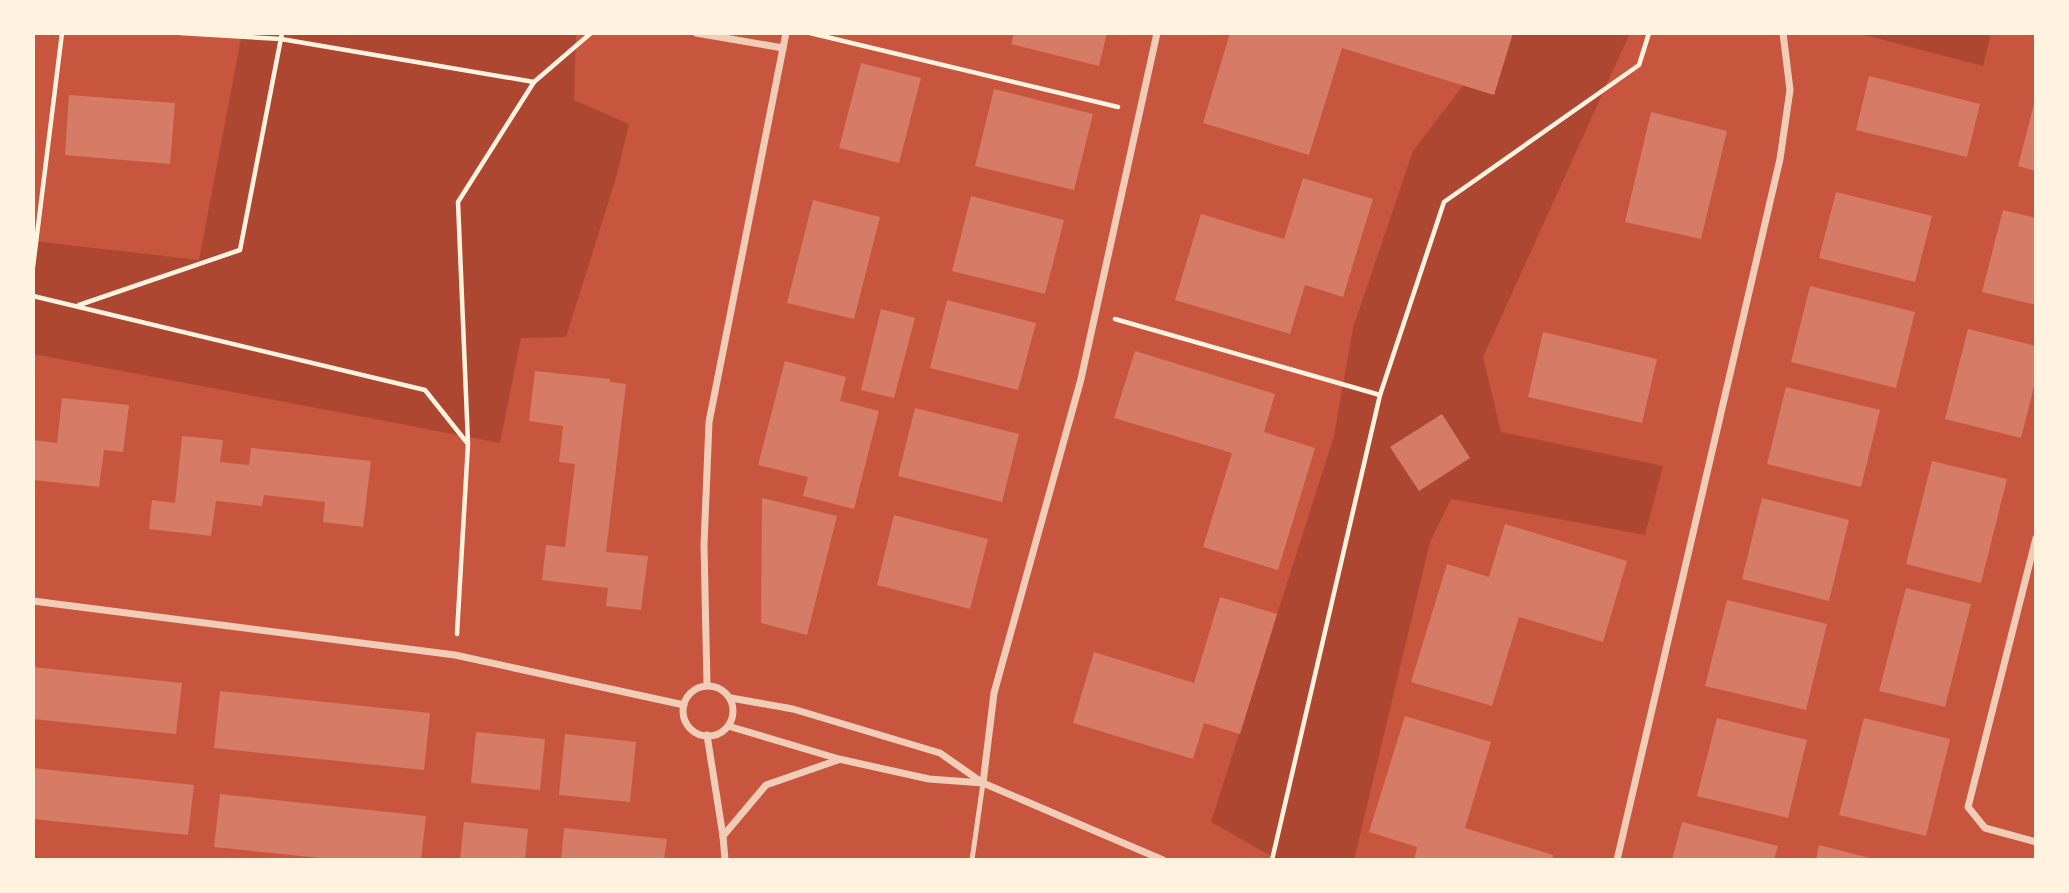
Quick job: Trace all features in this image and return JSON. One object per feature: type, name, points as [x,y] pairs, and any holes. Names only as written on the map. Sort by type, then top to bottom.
[{"type":"street","points":[[696,33],[783,48]]},
{"type":"street","points":[[706,685],[704,545],[709,422],[786,33]]},
{"type":"street","points":[[984,783],[994,693],[1081,379],[1157,33]]},
{"type":"street","points":[[1617,860],[1780,159],[1790,90],[1783,33]]},
{"type":"street","points":[[2036,538],[1968,807],[1985,828],[2036,842]]},
{"type":"street","points":[[33,601],[455,655],[684,705]]},
{"type":"street","points":[[731,698],[733,715],[728,726],[719,733],[699,734],[691,729],[683,713],[689,695],[696,688],[706,685],[721,688],[731,698],[793,709],[940,753],[984,783],[1163,860]]},
{"type":"street","points":[[728,726],[839,759],[929,779],[984,783]]},
{"type":"street","points":[[707,735],[725,860]]},
{"type":"street","points":[[723,836],[765,785],[839,759]]},
{"type":"lane","points":[[972,860],[984,783]]},
{"type":"path","points":[[33,267],[62,33]]},
{"type":"path","points":[[180,33],[282,36],[534,82]]},
{"type":"path","points":[[455,655],[468,444],[458,202],[534,82],[590,33]]},
{"type":"path","points":[[810,33],[1139,113]]},
{"type":"path","points":[[1272,860],[1380,395],[1444,202],[1639,65],[1649,33]]},
{"type":"path","points":[[79,305],[240,250],[282,36]]},
{"type":"path","points":[[33,296],[425,390],[468,444]]},
{"type":"path","points":[[1096,313],[1380,395]]},
{"type":"shaded area","points":[[242,33],[576,33],[574,100],[629,124],[616,178],[566,337],[521,338],[500,443],[33,354],[33,241],[199,260]]},
{"type":"shaded area","points":[[1503,33],[1630,33],[1483,357],[1501,432],[1663,466],[1645,535],[1451,499],[1430,542],[1354,860],[1278,860],[1211,822],[1334,436],[1353,328],[1413,151]]},
{"type":"shaded area","points":[[1857,33],[1991,33],[1983,66]]},
{"type":"building","points":[[1014,33],[1107,33],[1099,66],[1011,44]]},
{"type":"building","points":[[1230,33],[1513,33],[1494,95],[1342,48],[1309,155],[1203,123]]},
{"type":"building","points":[[861,63],[921,78],[899,163],[839,148]]},
{"type":"building","points":[[1869,76],[1980,104],[1967,157],[1856,130]]},
{"type":"building","points":[[994,89],[1093,114],[1074,190],[975,166]]},
{"type":"building","points":[[69,95],[175,103],[170,164],[65,155]]},
{"type":"building","points":[[2036,100],[2036,171],[2018,166]]},
{"type":"building","points":[[1651,112],[1727,131],[1701,239],[1625,222]]},
{"type":"building","points":[[1303,178],[1373,199],[1343,297],[1305,285],[1290,334],[1175,300],[1201,214],[1284,239]]},
{"type":"building","points":[[1836,192],[1932,216],[1915,282],[1819,258]]},
{"type":"building","points":[[971,196],[1064,220],[1045,294],[952,271]]},
{"type":"building","points":[[813,200],[880,217],[854,319],[787,303]]},
{"type":"building","points":[[2003,210],[2036,218],[2036,305],[1982,292]]},
{"type":"building","points":[[1810,286],[1915,312],[1896,388],[1791,362]]},
{"type":"building","points":[[947,300],[1036,323],[1018,390],[930,368]]},
{"type":"building","points":[[881,309],[915,318],[894,398],[861,390]]},
{"type":"building","points":[[1968,329],[2036,346],[2036,379],[2021,438],[1945,419]]},
{"type":"building","points":[[1543,332],[1657,359],[1642,423],[1528,397]]},
{"type":"building","points":[[1135,351],[1275,394],[1264,432],[1315,448],[1278,570],[1203,547],[1232,453],[1114,418]]},
{"type":"building","points":[[785,361],[846,377],[840,401],[879,411],[854,509],[803,496],[808,477],[758,465]]},
{"type":"building","points":[[535,371],[610,379],[610,382],[626,384],[606,552],[648,556],[641,610],[606,606],[608,588],[542,580],[546,545],[565,547],[575,464],[559,462],[563,426],[529,421]]},
{"type":"building","points":[[1786,387],[1880,410],[1861,487],[1767,464]]},
{"type":"building","points":[[62,398],[129,405],[123,452],[104,450],[99,487],[33,480],[33,440],[57,443]]},
{"type":"building","points":[[915,408],[1019,434],[1002,502],[898,476]]},
{"type":"building","points":[[1442,414],[1470,458],[1419,491],[1390,447]]},
{"type":"building","points":[[182,436],[223,440],[220,462],[249,465],[251,448],[371,461],[363,527],[323,522],[325,502],[264,495],[262,506],[216,501],[211,536],[149,529],[152,500],[175,503]]},
{"type":"building","points":[[1932,461],[2007,479],[1981,583],[1906,564]]},
{"type":"building","points":[[762,498],[837,516],[807,635],[761,623]]},
{"type":"building","points":[[1762,498],[1849,520],[1829,601],[1742,579]]},
{"type":"building","points":[[894,515],[988,539],[970,609],[877,585]]},
{"type":"building","points":[[1505,524],[1627,561],[1603,642],[1519,617],[1492,706],[1411,682],[1447,564],[1489,577]]},
{"type":"building","points":[[1906,588],[1971,604],[1945,707],[1879,691]]},
{"type":"building","points":[[1220,597],[1277,614],[1240,734],[1204,723],[1193,759],[1073,723],[1094,652],[1194,683]]},
{"type":"building","points":[[1727,600],[1827,624],[1806,710],[1705,686]]},
{"type":"building","points":[[33,667],[182,683],[176,734],[33,719]]},
{"type":"building","points":[[220,691],[430,713],[424,770],[214,748]]},
{"type":"building","points":[[1405,716],[1491,742],[1465,828],[1553,855],[1552,860],[1414,860],[1417,847],[1369,832]]},
{"type":"building","points":[[1717,718],[1807,740],[1788,818],[1697,796]]},
{"type":"building","points":[[1864,718],[1950,739],[1926,836],[1839,815]]},
{"type":"building","points":[[476,732],[545,739],[540,790],[471,783]]},
{"type":"building","points":[[565,734],[636,742],[630,802],[559,795]]},
{"type":"building","points":[[33,768],[194,785],[188,835],[33,819]]},
{"type":"building","points":[[220,794],[426,816],[421,860],[340,860],[214,847]]},
{"type":"building","points":[[464,822],[528,829],[525,860],[460,860]]},
{"type":"building","points":[[1682,822],[1778,846],[1774,860],[1672,860]]},
{"type":"building","points":[[564,828],[667,839],[664,860],[561,860]]},
{"type":"building","points":[[1819,845],[1873,859],[1873,860],[1816,860]]}]
